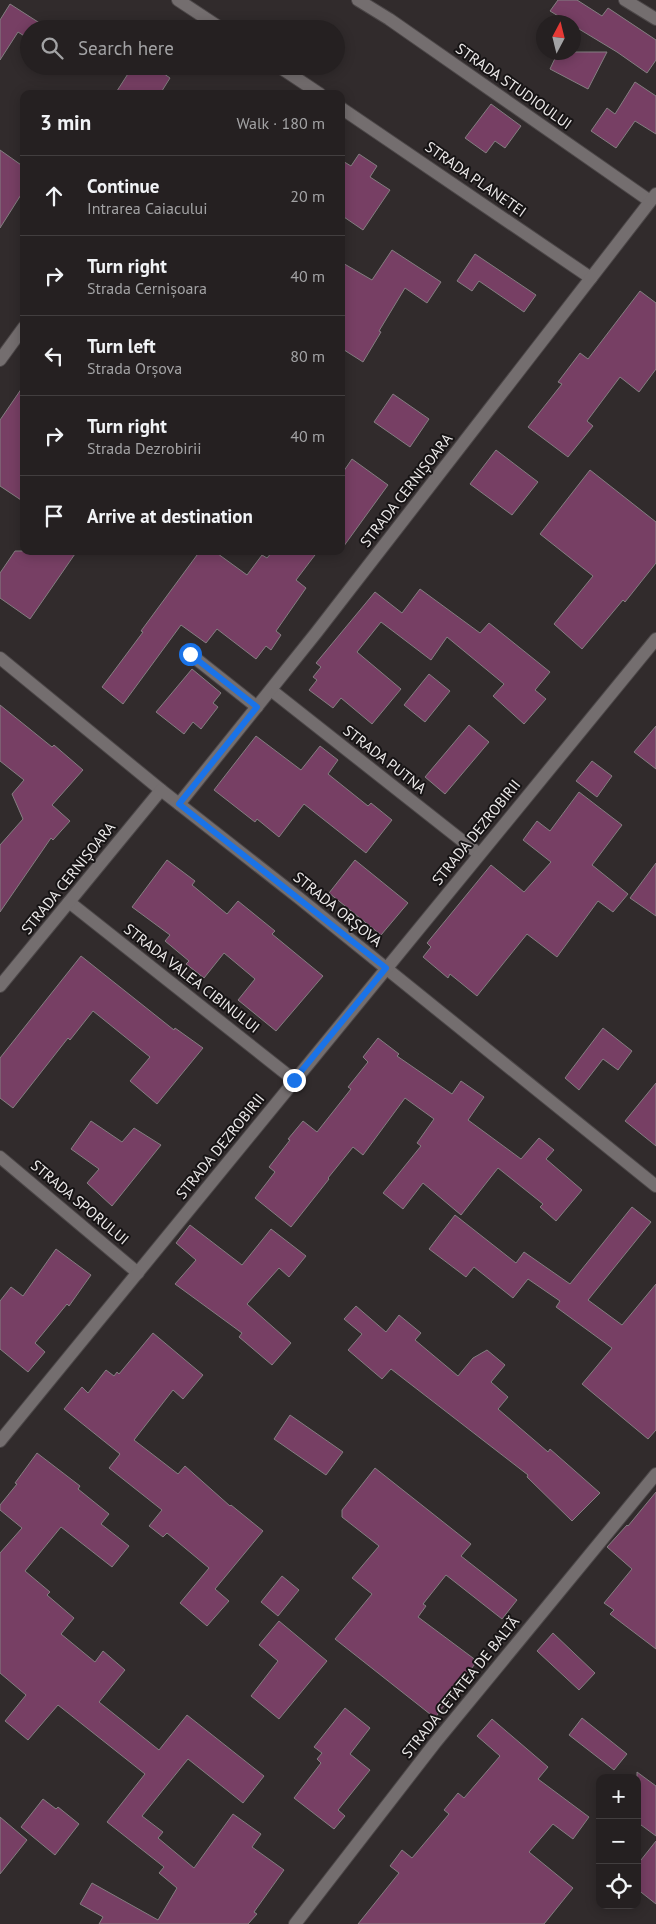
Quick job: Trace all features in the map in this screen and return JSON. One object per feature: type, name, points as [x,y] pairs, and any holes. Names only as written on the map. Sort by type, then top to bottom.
[{"type":"street","points":[[178,0],[208,20]]},
{"type":"street","name":"STRADA STUDIOULUI","points":[[358,0],[389,19],[653,198]]},
{"type":"street","points":[[625,0],[656,19]]},
{"type":"street","points":[[292,75],[314,90]]},
{"type":"street","name":"STRADA PLANETEI","points":[[345,111],[591,278]]},
{"type":"street","name":"STRADA CERNIȘOARA","points":[[179,804],[271,690],[653,198]]},
{"type":"street","points":[[0,360],[20,332]]},
{"type":"street","name":"STRADA DEZROBIRII","points":[[0,1441],[656,639]]},
{"type":"street","points":[[190,654],[257,707]]},
{"type":"street","name":"STRADA ORȘOVA","points":[[0,658],[161,790],[386,968],[656,1186]]},
{"type":"street","name":"STRADA PUTNA","points":[[271,690],[479,854]]},
{"type":"street","name":"STRADA CERNIȘOARA","points":[[0,986],[161,790]]},
{"type":"street","name":"STRADA VALEA CIBINULUI","points":[[69,902],[294,1080]]},
{"type":"street","name":"STRADA SPORULUI","points":[[0,1156],[138,1273]]},
{"type":"street","name":"STRADA CETATEA DE BALTĂ","points":[[295,1924],[434,1743],[656,1474]]},
{"type":"building","points":[[558,0],[577,0],[602,16],[608,8],[656,40],[656,60],[647,73],[581,30],[581,15],[557,15],[550,11]]},
{"type":"building","points":[[10,4],[35,20],[20,20],[20,33],[18,32],[0,60],[0,20]]},
{"type":"building","points":[[581,52],[607,52],[588,89],[550,69],[554,60],[581,60]]},
{"type":"building","points":[[127,75],[166,75],[170,78],[162,90],[118,90]]},
{"type":"building","points":[[635,82],[656,96],[656,134],[635,121],[616,148],[591,131],[607,108],[615,114]]},
{"type":"building","points":[[491,104],[521,126],[505,148],[495,141],[486,153],[465,138]]},
{"type":"building","points":[[0,150],[20,164],[20,196],[0,228]]},
{"type":"building","points":[[359,154],[377,166],[370,177],[390,190],[363,230],[345,218],[345,162],[351,166]]},
{"type":"building","points":[[392,250],[441,282],[427,303],[405,288],[363,362],[345,351],[345,264],[372,280]]},
{"type":"building","points":[[475,254],[536,295],[524,312],[479,281],[472,291],[457,281]]},
{"type":"building","points":[[640,291],[656,303],[656,369],[639,392],[620,377],[587,421],[593,426],[568,457],[528,427],[562,384],[558,382],[580,353],[588,359]]},
{"type":"building","points":[[20,391],[20,499],[0,486],[0,420]]},
{"type":"building","points":[[393,394],[429,419],[410,447],[374,422]]},
{"type":"building","points":[[496,450],[538,482],[512,515],[470,484]]},
{"type":"building","points":[[352,459],[388,485],[345,544],[345,469]]},
{"type":"building","points":[[590,470],[656,522],[656,563],[625,602],[623,600],[582,649],[554,624],[593,576],[540,534]]},
{"type":"building","points":[[15,551],[20,551],[20,555],[74,555],[30,619],[0,598],[0,573]]},
{"type":"building","points":[[197,555],[220,555],[247,575],[262,555],[267,558],[270,555],[315,555],[296,580],[306,588],[276,631],[281,635],[271,650],[266,646],[256,659],[217,629],[206,643],[181,625],[123,704],[102,687],[143,632],[141,631]]},
{"type":"building","points":[[420,589],[480,633],[489,623],[550,672],[535,690],[546,699],[524,724],[493,696],[504,684],[447,637],[431,660],[381,622],[357,652],[401,689],[372,724],[341,698],[333,708],[309,690],[317,680],[313,677],[321,667],[316,663],[375,592],[402,613]]},
{"type":"building","points":[[192,669],[221,693],[213,703],[218,707],[201,729],[193,722],[184,734],[156,712]]},
{"type":"building","points":[[429,674],[450,691],[425,722],[404,705]]},
{"type":"building","points":[[0,705],[52,747],[54,745],[83,770],[52,805],[70,821],[53,840],[51,838],[0,912],[0,845],[23,819],[12,794],[24,780],[0,761]]},
{"type":"building","points":[[469,725],[489,742],[445,794],[425,777]]},
{"type":"building","points":[[656,726],[656,769],[634,752]]},
{"type":"building","points":[[256,736],[301,770],[320,746],[338,760],[328,774],[368,806],[371,803],[392,820],[366,853],[304,804],[279,837],[257,819],[255,822],[214,790]]},
{"type":"building","points":[[592,761],[612,776],[597,797],[576,781]]},
{"type":"building","points":[[579,792],[622,825],[592,865],[628,894],[613,912],[598,901],[557,957],[527,934],[477,996],[450,974],[448,978],[423,957],[431,947],[427,943],[491,865],[524,892],[551,862],[523,840],[537,821],[550,831]]},
{"type":"building","points":[[167,860],[195,881],[192,885],[227,914],[238,901],[275,931],[272,934],[323,976],[276,1031],[238,1000],[255,979],[224,953],[204,978],[186,964],[189,961],[165,941],[170,935],[132,907]]},
{"type":"building","points":[[355,860],[408,903],[381,935],[329,893]]},
{"type":"building","points":[[656,863],[656,916],[630,898]]},
{"type":"building","points":[[81,956],[174,1030],[175,1028],[203,1048],[157,1104],[130,1081],[150,1057],[93,1011],[70,1040],[68,1038],[13,1108],[0,1098],[0,1058]]},
{"type":"building","points":[[603,1028],[632,1051],[618,1070],[603,1059],[579,1090],[565,1078]]},
{"type":"building","points":[[378,1038],[399,1054],[397,1056],[452,1094],[461,1081],[484,1097],[468,1120],[521,1159],[539,1138],[554,1150],[546,1159],[582,1190],[556,1221],[540,1207],[543,1204],[498,1168],[461,1215],[423,1183],[403,1209],[383,1193],[421,1146],[417,1143],[434,1119],[405,1098],[363,1155],[353,1147],[291,1227],[255,1198],[275,1172],[269,1167],[290,1140],[288,1139],[303,1121],[317,1132],[351,1089],[348,1087],[368,1062],[363,1057]]},
{"type":"building","points":[[656,1083],[656,1146],[625,1121]]},
{"type":"building","points":[[91,1121],[122,1142],[134,1128],[161,1145],[112,1206],[87,1183],[99,1169],[71,1149]]},
{"type":"building","points":[[632,1207],[651,1222],[588,1300],[622,1325],[656,1284],[656,1430],[648,1439],[582,1384],[612,1348],[556,1307],[560,1301],[528,1279],[513,1298],[474,1267],[466,1277],[429,1249],[455,1215],[516,1263],[524,1252],[570,1284]]},
{"type":"building","points":[[190,1225],[242,1265],[271,1229],[306,1256],[289,1277],[279,1268],[247,1304],[291,1343],[272,1365],[239,1337],[242,1333],[175,1284],[196,1260],[176,1243]]},
{"type":"building","points":[[56,1249],[91,1275],[69,1306],[67,1304],[35,1343],[45,1352],[28,1372],[0,1349],[0,1301],[11,1287],[23,1296]]},
{"type":"building","points":[[356,1306],[386,1332],[399,1315],[421,1333],[415,1340],[458,1376],[473,1358],[487,1350],[505,1365],[491,1382],[508,1397],[498,1409],[548,1452],[550,1449],[600,1493],[572,1521],[527,1477],[528,1475],[391,1369],[382,1379],[348,1350],[362,1334],[344,1319]]},
{"type":"building","points":[[153,1333],[203,1375],[183,1399],[173,1390],[134,1440],[178,1474],[185,1466],[230,1506],[263,1531],[215,1589],[229,1601],[207,1626],[180,1603],[209,1568],[167,1533],[163,1537],[149,1526],[162,1510],[109,1468],[120,1454],[64,1409],[82,1387],[88,1393],[106,1370],[114,1376],[117,1372],[119,1374]]},
{"type":"building","points":[[290,1415],[343,1452],[326,1475],[274,1439]]},
{"type":"building","points":[[37,1453],[80,1486],[78,1489],[109,1514],[101,1524],[129,1546],[112,1567],[61,1527],[25,1571],[50,1592],[47,1595],[74,1618],[61,1634],[95,1662],[103,1651],[125,1670],[99,1702],[159,1750],[187,1715],[264,1776],[243,1803],[188,1759],[142,1816],[163,1832],[158,1838],[194,1868],[233,1814],[261,1834],[252,1847],[284,1870],[254,1912],[257,1914],[248,1924],[99,1924],[103,1917],[80,1904],[92,1883],[158,1920],[177,1888],[159,1873],[164,1867],[107,1822],[145,1774],[58,1705],[28,1740],[5,1721],[26,1695],[0,1673],[0,1553],[22,1528],[0,1510],[0,1505],[17,1484],[15,1483]]},
{"type":"building","points":[[375,1468],[471,1544],[461,1556],[517,1600],[502,1619],[446,1575],[423,1604],[426,1606],[418,1617],[477,1661],[435,1718],[335,1639],[372,1594],[352,1578],[379,1546],[342,1517],[342,1510]]},
{"type":"building","points":[[656,1492],[656,1649],[610,1614],[614,1610],[604,1603],[632,1569],[607,1547],[628,1526]]},
{"type":"building","points":[[282,1576],[299,1590],[278,1616],[261,1602]]},
{"type":"building","points":[[279,1621],[327,1661],[279,1719],[251,1696],[278,1661],[259,1645]]},
{"type":"building","points":[[553,1633],[595,1673],[579,1690],[537,1651]]},
{"type":"building","points":[[345,1708],[370,1728],[350,1754],[370,1770],[338,1810],[345,1816],[334,1829],[294,1798],[321,1763],[317,1759],[322,1753],[314,1747]]},
{"type":"building","points":[[582,1718],[627,1754],[614,1770],[569,1735]]},
{"type":"building","points":[[492,1719],[548,1767],[538,1779],[589,1817],[573,1839],[553,1824],[529,1852],[573,1888],[544,1924],[358,1924],[399,1873],[390,1866],[402,1850],[412,1858],[449,1814],[444,1810],[458,1793],[464,1798],[500,1756],[477,1736]]},
{"type":"building","points":[[641,1775],[656,1786],[656,1836],[641,1825]]},
{"type":"building","points":[[43,1799],[56,1809],[58,1807],[79,1824],[55,1855],[21,1827]]},
{"type":"building","points":[[0,1817],[27,1840],[0,1874]]},
{"type":"building","points":[[656,1841],[656,1904],[641,1892],[641,1860]]},
{"type":"route","points":[[190,654],[257,707],[179,804],[386,968],[294,1080]]}]
